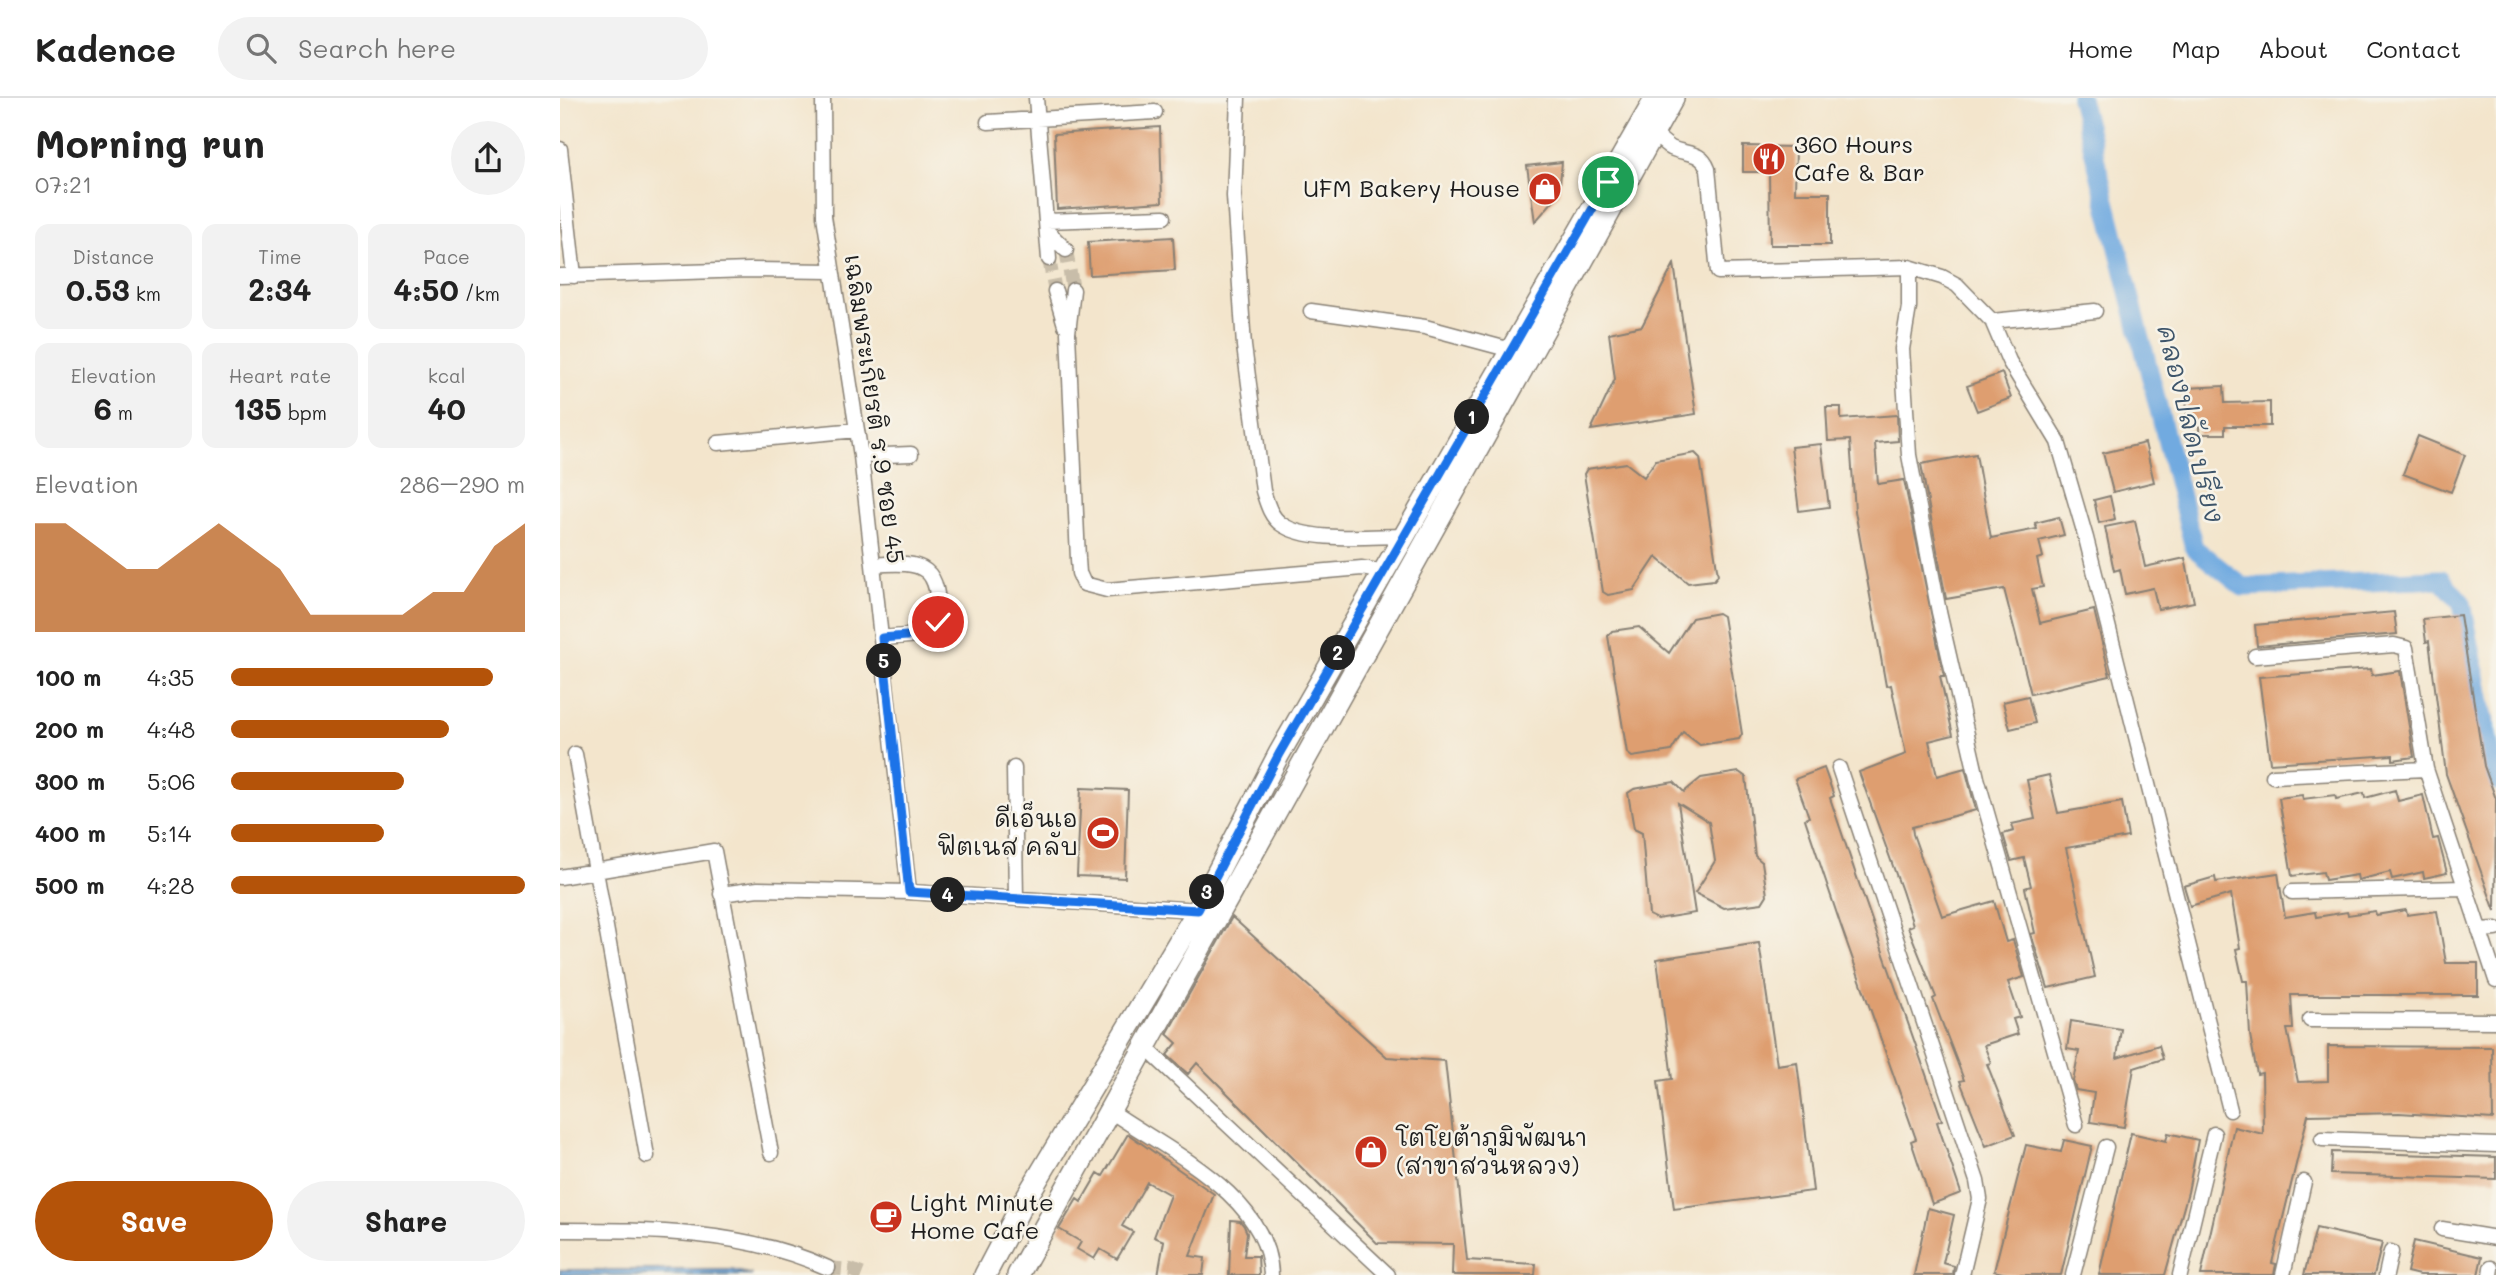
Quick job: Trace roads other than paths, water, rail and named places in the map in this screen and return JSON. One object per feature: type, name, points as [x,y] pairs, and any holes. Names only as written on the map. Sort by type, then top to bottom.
[{"type":"main road","points":[[985,1275],[1020,1208],[1198,910],[1279,754],[1656,98]]},
{"type":"main road","points":[[1017,1275],[1673,98]]},
{"type":"street","name":"เฉลิมพระเกียรติ ร.9 ซอย 45","points":[[823,98],[824,216],[861,456],[909,892]]},
{"type":"street","points":[[1036,98],[1049,259]]},
{"type":"street","points":[[1238,98],[1234,196],[1244,346],[1263,491],[1270,512],[1279,523],[1308,535],[1404,536]]},
{"type":"street","points":[[988,122],[1155,112]]},
{"type":"street","points":[[1653,134],[1672,148],[1697,155],[1704,160],[1718,272],[1909,267],[1942,277],[1957,285],[1992,321],[2009,361],[2058,442],[2086,538],[2230,1110]]},
{"type":"street","points":[[560,149],[567,276],[750,270],[831,271]]},
{"type":"street","points":[[1047,226],[1164,217]]},
{"type":"street","points":[[1047,226],[1066,250]]},
{"type":"street","points":[[1909,267],[1909,307],[1902,349],[1909,455],[1939,612],[1977,778],[2077,1125]]},
{"type":"street","points":[[1073,290],[1068,333],[1077,559],[1084,584],[1107,590],[1362,568],[1384,572]]},
{"type":"street","points":[[1055,291],[1068,333]]},
{"type":"street","points":[[1311,311],[1424,327],[1511,350]]},
{"type":"street","points":[[1992,321],[2095,311]]},
{"type":"street","points":[[718,443],[857,430]]},
{"type":"street","points":[[861,456],[911,454]]},
{"type":"street","points":[[873,565],[902,563],[924,569],[939,591],[938,622],[919,635],[882,638]]},
{"type":"street","points":[[2255,656],[2394,645],[2406,648],[2426,769],[2496,980]]},
{"type":"street","points":[[575,754],[647,1156]]},
{"type":"street","points":[[1014,768],[1016,899]]},
{"type":"street","points":[[1839,768],[1977,1181],[1980,1199],[1962,1275]]},
{"type":"street","points":[[2273,776],[2426,769]]},
{"type":"street","points":[[560,877],[714,851],[771,1153]]},
{"type":"street","points":[[2292,892],[2464,888]]},
{"type":"street","points":[[721,894],[758,889],[909,892],[1198,910]]},
{"type":"street","points":[[2479,930],[2496,929]]},
{"type":"street","points":[[2310,1020],[2496,1021]]},
{"type":"street","points":[[1144,1047],[1388,1275]]},
{"type":"street","points":[[1109,1110],[1204,1172],[1230,1193],[1243,1208],[1270,1255],[1271,1275]]},
{"type":"street","points":[[2180,1275],[2214,1134]]},
{"type":"street","points":[[2322,1139],[2496,1145]]},
{"type":"street","points":[[2073,1275],[2106,1147]]},
{"type":"street","points":[[2283,1275],[2304,1182]]},
{"type":"street","points":[[2442,1229],[2496,1238]]},
{"type":"street","points":[[560,1230],[613,1230],[733,1238],[793,1252],[828,1268]]},
{"type":"street","points":[[2386,1275],[2391,1252]]},
{"type":"water","points":[[560,1270],[731,1270],[752,1275],[560,1275]]},
{"type":"waterway","name":"คลองปลัดเปรียง","points":[[2080,98],[2194,548],[2243,587],[2441,579],[2462,603],[2496,781]]},
{"type":"tunnel","points":[[1066,250],[1073,290]]},
{"type":"tunnel","points":[[1049,259],[1055,291]]},
{"type":"tunnel","points":[[828,1268],[851,1270],[864,1275]]},
{"type":"place","name":"360 Hours Cafe & Bar","points":[[1769,159]]},
{"type":"place","name":"UFM Bakery House","points":[[1545,189]]},
{"type":"place","name":"ดีเอ็นเอ ฟิตเนส คลับ","points":[[1103,833]]},
{"type":"place","name":"โตโยต้าภูมิพัฒนา (สาขาสวนหลวง)","points":[[1371,1152]]},
{"type":"place","name":"Light Minute Home Cafe","points":[[886,1217]]}]
